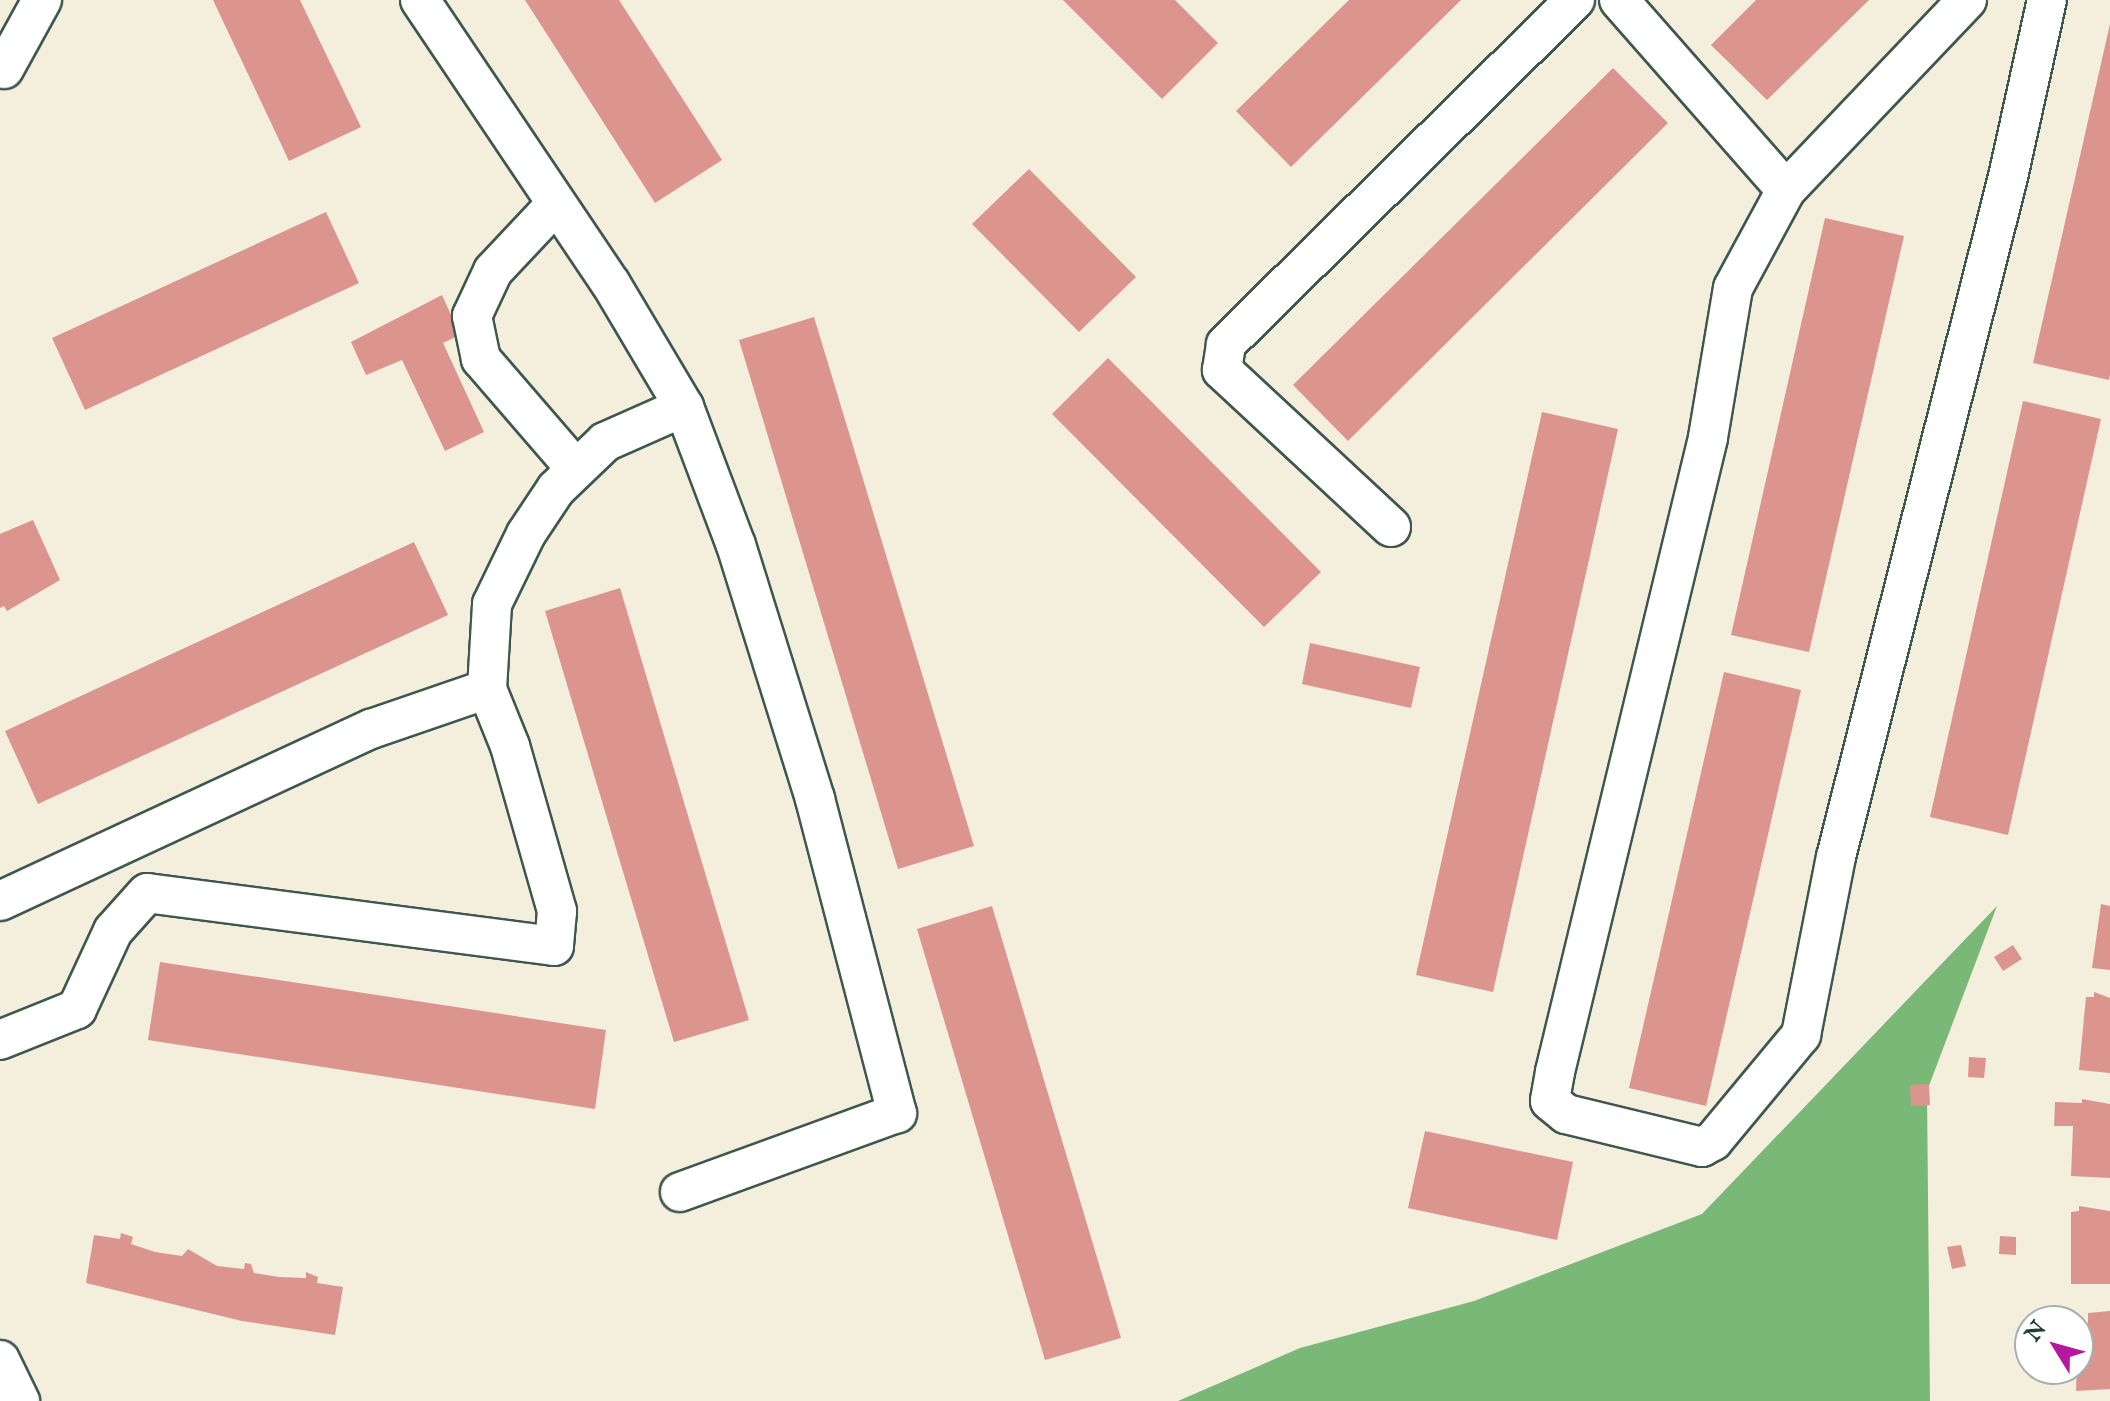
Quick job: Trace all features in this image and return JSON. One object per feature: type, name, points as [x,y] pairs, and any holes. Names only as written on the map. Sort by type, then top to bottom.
[{"type":"street","points":[[4,69],[42,0]]},
{"type":"street","points":[[420,0],[556,204],[684,407],[736,545],[815,799],[897,1113],[680,1192]]},
{"type":"street","points":[[1391,527],[1222,370],[1226,344],[1575,0]]},
{"type":"street","points":[[1967,0],[1786,190],[1733,288],[1708,438],[1584,936],[1550,1101],[1566,1114],[1702,1147],[1713,1141],[1801,1035],[1836,857],[2008,177],[2047,0]]},
{"type":"street","points":[[1624,2],[1786,190]]},
{"type":"street","points":[[556,204],[493,271],[472,316],[481,359],[575,468]]},
{"type":"street","points":[[147,893],[554,946],[557,911],[510,746],[487,689],[492,604],[526,534],[575,468],[605,442],[684,407]]},
{"type":"street","points":[[0,901],[371,729],[487,689]]},
{"type":"street","points":[[120,846],[147,893]]},
{"type":"street","points":[[0,1040],[77,1009],[113,931],[147,893]]},
{"type":"street","points":[[0,1360],[20,1401]]},
{"type":"green space","points":[[1997,906],[1927,1091],[1930,1401],[1178,1401],[1300,1348],[1474,1301],[1702,1214]]},
{"type":"building","points":[[213,0],[300,0],[361,127],[289,161]]},
{"type":"building","points":[[525,0],[619,0],[722,160],[655,203]]},
{"type":"building","points":[[1063,0],[1175,0],[1218,43],[1162,99]]},
{"type":"building","points":[[1349,0],[1461,0],[1291,167],[1236,111]]},
{"type":"building","points":[[1756,0],[1869,0],[1767,100],[1711,45]]},
{"type":"building","points":[[2110,24],[2110,375],[2109,380],[2033,363]]},
{"type":"building","points":[[1613,68],[1668,123],[1348,441],[1293,385]]},
{"type":"building","points":[[1029,169],[1136,277],[1079,332],[972,224]]},
{"type":"building","points":[[326,212],[359,283],[85,410],[52,338]]},
{"type":"building","points":[[1825,218],[1904,236],[1809,652],[1731,635]]},
{"type":"building","points":[[442,295],[460,335],[443,343],[484,432],[445,451],[402,360],[366,375],[351,342]]},
{"type":"building","points":[[814,317],[974,846],[898,869],[739,340]]},
{"type":"building","points":[[1108,358],[1321,572],[1264,627],[1052,414]]},
{"type":"building","points":[[2023,401],[2101,419],[2008,835],[1930,817]]},
{"type":"building","points":[[1542,412],[1618,429],[1493,992],[1416,975]]},
{"type":"building","points":[[33,520],[60,580],[7,611],[4,606],[0,608],[0,534]]},
{"type":"building","points":[[414,542],[448,615],[38,804],[5,731]]},
{"type":"building","points":[[620,588],[749,1020],[674,1042],[545,611]]},
{"type":"building","points":[[1310,643],[1420,667],[1411,708],[1302,684]]},
{"type":"building","points":[[1724,672],[1801,690],[1706,1106],[1629,1088]]},
{"type":"building","points":[[2101,904],[2110,906],[2110,970],[2092,968]]},
{"type":"building","points":[[992,906],[1121,1338],[1045,1360],[917,929]]},
{"type":"building","points":[[2013,945],[2022,959],[2003,971],[1994,957]]},
{"type":"building","points":[[160,962],[606,1030],[595,1109],[148,1040]]},
{"type":"building","points":[[2094,992],[2110,998],[2110,1073],[2079,1070],[2086,997],[2094,997]]},
{"type":"building","points":[[1969,1057],[1986,1058],[1984,1078],[1968,1077]]},
{"type":"building","points":[[1929,1084],[1930,1105],[1911,1106],[1910,1085]]},
{"type":"building","points":[[2082,1099],[2110,1104],[2110,1178],[2071,1176],[2073,1126],[2054,1126],[2055,1102],[2082,1103]]},
{"type":"building","points":[[1425,1131],[1573,1162],[1557,1240],[1408,1208]]},
{"type":"building","points":[[2079,1206],[2110,1211],[2110,1284],[2071,1284],[2071,1212],[2079,1211]]},
{"type":"building","points":[[121,1233],[133,1237],[131,1244],[155,1252],[182,1256],[188,1249],[217,1266],[244,1269],[245,1263],[251,1264],[254,1273],[279,1277],[306,1278],[306,1272],[318,1277],[317,1283],[343,1287],[335,1335],[242,1321],[86,1283],[94,1235],[120,1239]]},
{"type":"building","points":[[2000,1236],[2016,1237],[2016,1255],[1999,1254]]},
{"type":"building","points":[[1961,1245],[1966,1266],[1952,1269],[1947,1247]]},
{"type":"building","points":[[2110,1311],[2110,1389],[2076,1391],[2076,1385],[2094,1385],[2094,1312]]}]
